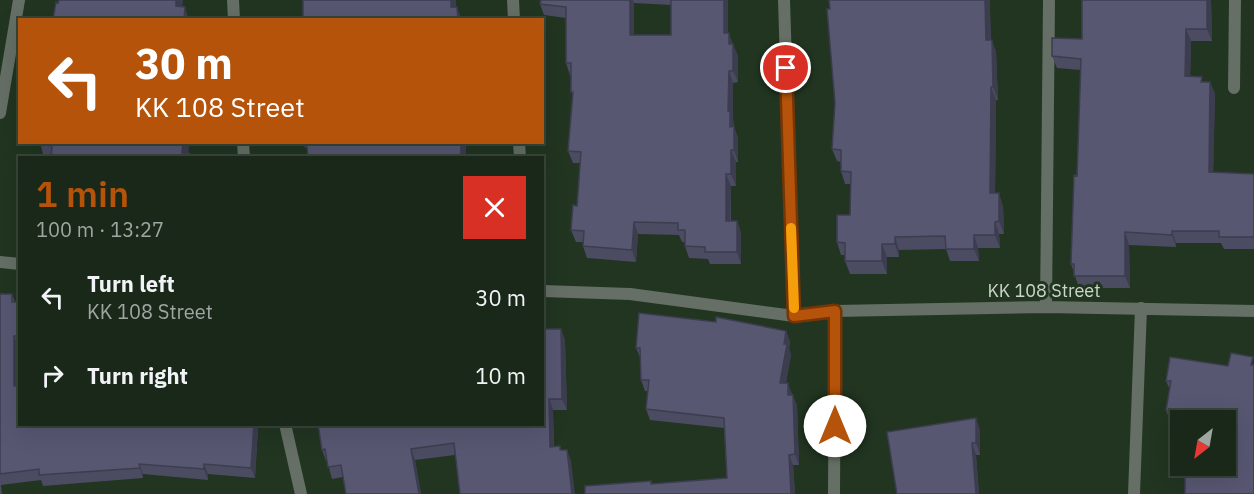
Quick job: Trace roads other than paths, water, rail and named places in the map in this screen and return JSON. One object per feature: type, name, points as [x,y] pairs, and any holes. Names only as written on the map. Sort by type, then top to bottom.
[{"type":"street","points":[[0,113],[19,0]]},
{"type":"street","points":[[233,0],[234,18]]},
{"type":"street","points":[[513,0],[514,18]]},
{"type":"street","points":[[784,0],[794,316]]},
{"type":"street","points":[[1046,307],[1048,0]]},
{"type":"street","points":[[1234,0],[1234,88]]},
{"type":"street","points":[[0,262],[18,264]]},
{"type":"street","name":"KK 108 Street","points":[[544,291],[630,294],[794,316],[835,311],[1046,307],[1254,310]]},
{"type":"street","points":[[1134,494],[1141,308]]},
{"type":"street","points":[[834,494],[835,311]]},
{"type":"street","points":[[285,426],[301,494]]}]
